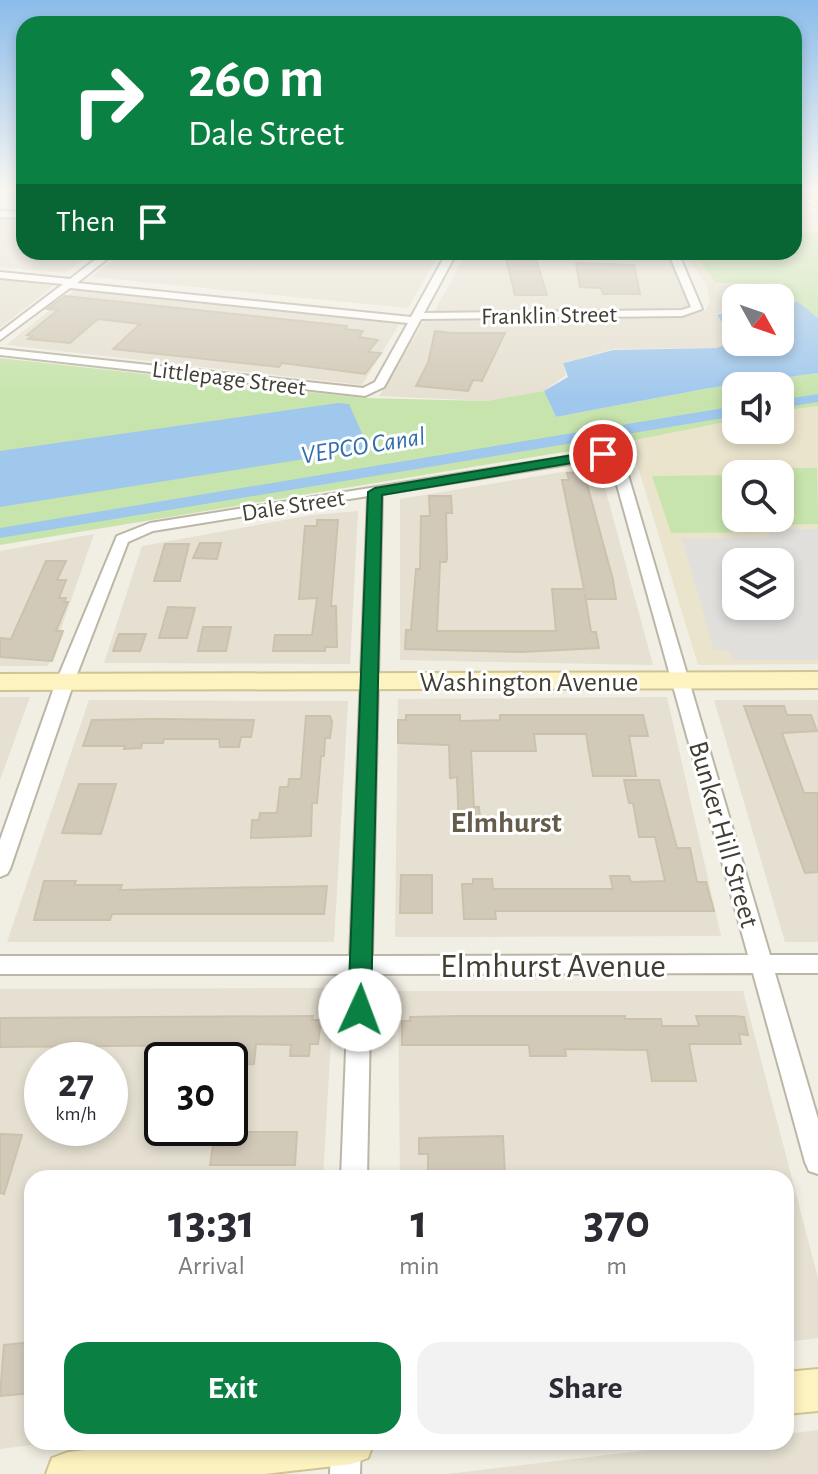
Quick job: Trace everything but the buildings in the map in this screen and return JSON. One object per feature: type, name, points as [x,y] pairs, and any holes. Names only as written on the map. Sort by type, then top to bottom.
[{"type":"street","points":[[0,337],[100,261]]},
{"type":"street","name":"Littlepage Street","points":[[0,352],[365,392],[380,384],[447,261]]},
{"type":"street","name":"Franklin Street","points":[[0,275],[415,316],[693,311],[699,306],[677,261]]},
{"type":"street","name":"Dale Street","points":[[65,682],[122,539],[150,527],[603,454],[616,458],[630,506]]},
{"type":"street","points":[[354,1170],[372,681],[375,492]]},
{"type":"street","name":"Bunker Hill Street","points":[[630,506],[818,1162]]},
{"type":"street","name":"Washington Avenue","points":[[0,682],[818,680]]},
{"type":"street","points":[[0,869],[65,682]]},
{"type":"street","name":"Elmhurst Avenue","points":[[0,965],[818,964]]},
{"type":"street","points":[[794,1392],[818,1390]]},
{"type":"street","points":[[68,1474],[276,1450]]},
{"type":"street","points":[[345,1474],[346,1450]]},
{"type":"shaded area","points":[[0,261],[81,261],[65,273],[0,267]]},
{"type":"shaded area","points":[[112,261],[435,261],[408,308],[92,277]]},
{"type":"shaded area","points":[[462,261],[669,261],[692,305],[681,310],[434,312]]},
{"type":"shaded area","points":[[689,261],[818,261],[818,283],[707,285]]},
{"type":"shaded area","points":[[0,280],[54,285],[0,328]]},
{"type":"shaded area","points":[[707,285],[722,285],[722,312],[716,314],[722,324],[722,346],[613,349],[563,363],[566,375],[544,391],[487,401],[379,396],[424,321],[682,317],[705,311],[710,302]]},
{"type":"shaded area","points":[[75,290],[400,323],[362,385],[6,345]]},
{"type":"shaded area","points":[[818,406],[818,664],[698,665],[630,441],[722,423],[722,444],[794,444],[794,409]]},
{"type":"shaded area","points":[[599,466],[653,665],[400,660],[400,499]]},
{"type":"shaded area","points":[[358,511],[350,664],[104,663],[142,546],[312,515]]},
{"type":"shaded area","points":[[818,529],[818,660],[733,660],[729,650],[714,650],[682,539],[770,537],[769,532]]},
{"type":"shaded area","points":[[94,534],[48,666],[0,666],[0,551]]},
{"type":"shaded area","points":[[0,697],[30,697],[0,780]]},
{"type":"shaded area","points":[[667,697],[721,936],[395,937],[398,699]]},
{"type":"shaded area","points":[[89,700],[348,701],[334,942],[7,942]]},
{"type":"shaded area","points":[[714,700],[818,700],[818,942],[785,942]]},
{"type":"shaded area","points":[[334,988],[323,1170],[24,1170],[24,1446],[0,1449],[0,989]]},
{"type":"shaded area","points":[[398,991],[743,991],[790,1170],[400,1170]]},
{"type":"shaded area","points":[[794,1186],[818,1278],[818,1338],[794,1341]]},
{"type":"shaded area","points":[[818,1430],[818,1474],[447,1474],[649,1450],[794,1450],[794,1433]]},
{"type":"green space","points":[[700,261],[818,261],[818,318],[794,300],[794,284],[772,284],[801,282],[716,283]]},
{"type":"green space","points":[[0,358],[363,398],[487,401],[544,391],[556,417],[722,386],[722,423],[630,441],[0,545]]},
{"type":"green space","points":[[818,373],[818,406],[794,409],[794,376]]},
{"type":"green space","points":[[794,468],[817,468],[818,524],[794,524]]},
{"type":"green space","points":[[722,475],[722,532],[759,532],[671,533],[652,476]]},
{"type":"water","points":[[794,302],[818,318],[818,373],[794,376],[794,372],[722,372],[722,386],[556,417],[544,391],[568,377],[563,363],[613,350],[722,346],[722,356],[794,356]]},
{"type":"water","points":[[338,403],[349,404],[369,449],[0,507],[0,451]]},
{"type":"waterway","name":"VEPCO Canal","points":[[794,402],[818,398]]},
{"type":"waterway","name":"VEPCO Canal","points":[[0,533],[722,413]]},
{"type":"district","name":"Elmhurst","points":[[506,822]]},
{"type":"route","points":[[360,1010],[372,681],[375,492],[603,454]]}]
